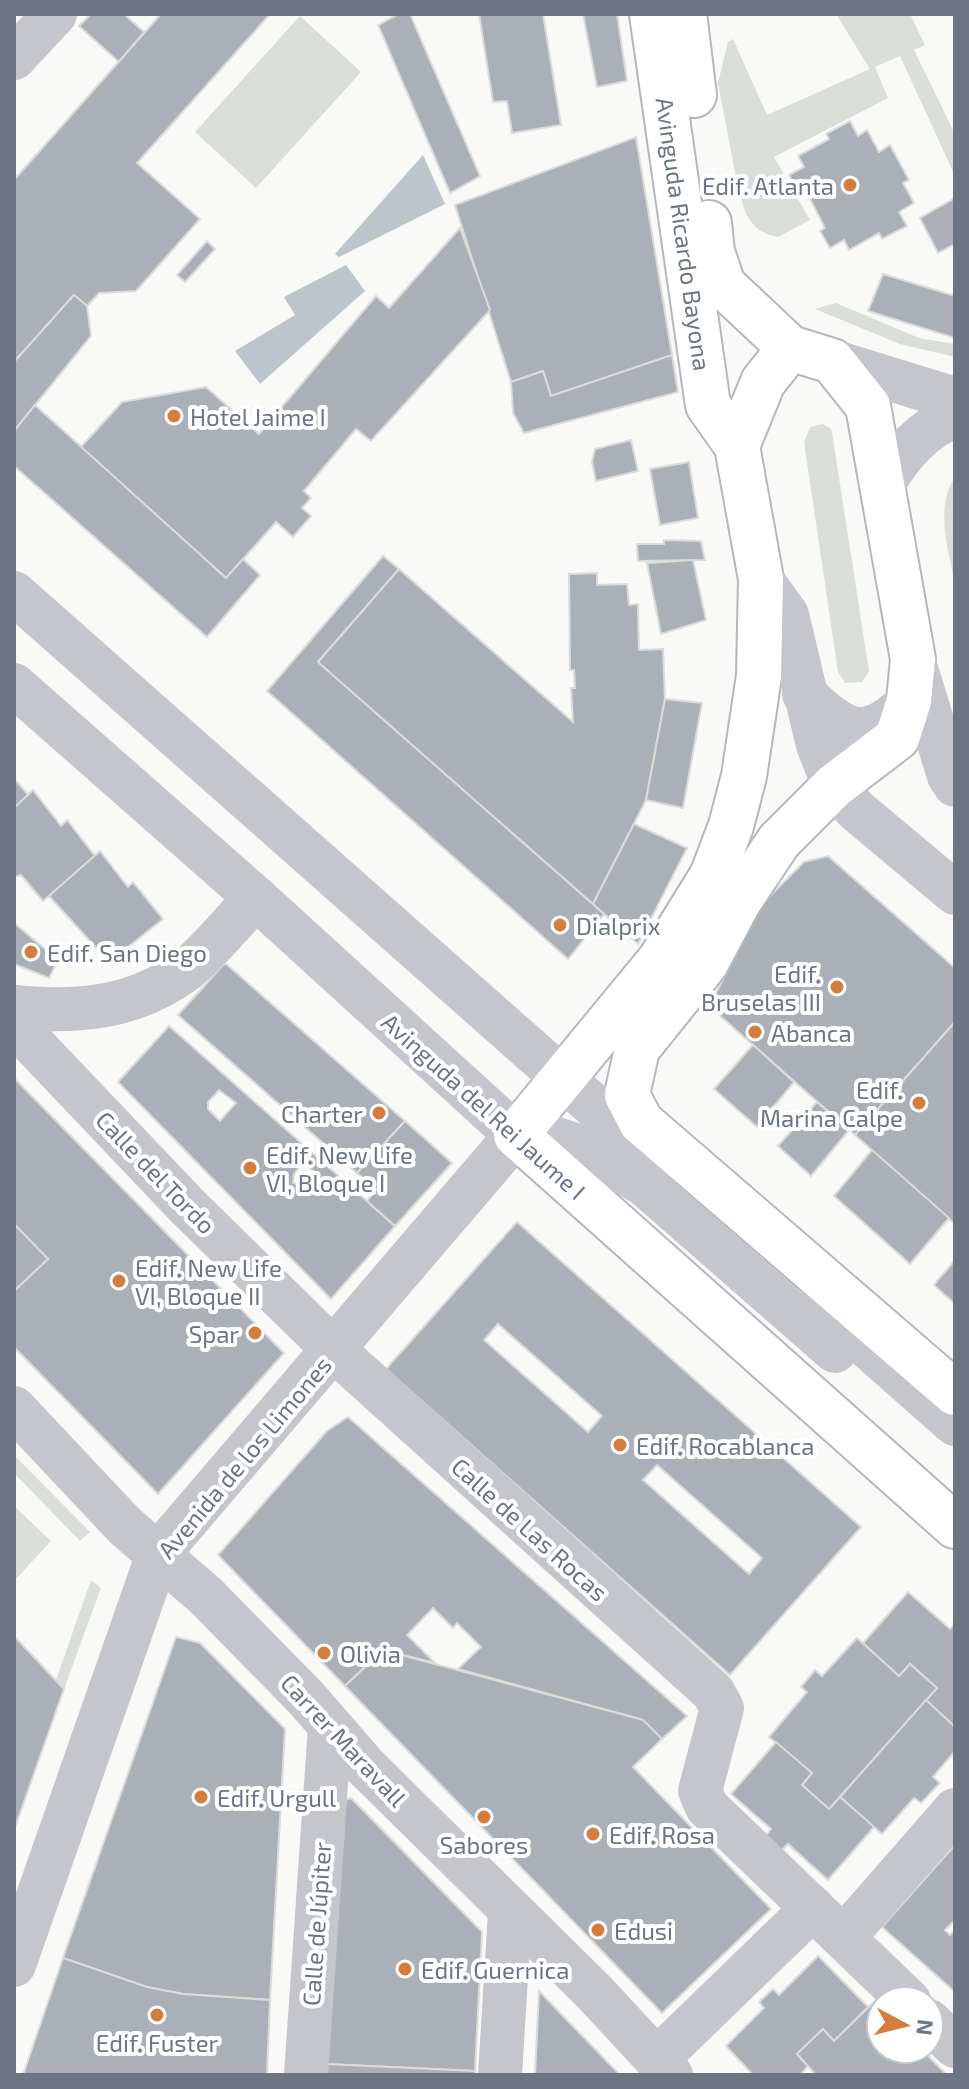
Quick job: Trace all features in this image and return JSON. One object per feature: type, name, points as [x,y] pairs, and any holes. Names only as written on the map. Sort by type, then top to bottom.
[{"type":"main road","name":"Avinguda Ricardo Bayona","points":[[523,1126],[578,1092],[712,876],[731,826],[744,776],[759,676],[761,579],[737,446],[708,405],[652,14]]},
{"type":"main road","name":"Avinguda Ricardo Bayona","points":[[684,14],[712,252],[723,285],[790,348]]},
{"type":"main road","points":[[737,446],[763,382],[790,348],[832,361],[868,406],[883,484],[911,680]]},
{"type":"main road","name":"Avinguda Ricardo Bayona","points":[[637,1049],[706,963],[739,901],[779,841],[833,802],[897,738],[911,680]]},
{"type":"main road","points":[[637,1049],[627,1095],[641,1122],[955,1393]]},
{"type":"main road","name":"Avinguda del Rei Jaume I","points":[[523,1126],[955,1526]]},
{"type":"street","points":[[14,58],[55,14]]},
{"type":"street","points":[[832,361],[955,399]]},
{"type":"street","points":[[883,484],[901,455],[932,425],[955,416]]},
{"type":"street","points":[[761,579],[787,615],[833,802],[947,878]]},
{"type":"street","points":[[14,593],[955,1424]]},
{"type":"street","points":[[804,694],[838,725],[864,729],[888,722],[911,680]]},
{"type":"street","points":[[911,680],[955,785]]},
{"type":"street","name":"Avinguda del Rei Jaume I","points":[[14,685],[299,937],[523,1126]]},
{"type":"street","points":[[14,1007],[67,1012],[126,1003],[186,970],[256,898]]},
{"type":"street","name":"Calle del Tordo","points":[[14,1024],[195,1214],[335,1351]]},
{"type":"street","name":"Avinguda Ricardo Bayona","points":[[578,1092],[637,1049]]},
{"type":"street","points":[[523,1126],[581,1147],[644,1184],[955,1457]]},
{"type":"street","name":"Avenida de los Limones","points":[[14,1965],[158,1554],[335,1351],[523,1126]]},
{"type":"street","name":"Calle de Las Rocas","points":[[335,1351],[713,1692],[722,1708],[700,1791],[707,1807],[813,1908]]},
{"type":"street","name":"Carrer Maravall","points":[[14,1408],[125,1526],[206,1596],[664,2067]]},
{"type":"street","name":"Calle de Júpiter","points":[[306,2075],[330,1726]]},
{"type":"street","points":[[844,1937],[955,1810]]},
{"type":"street","points":[[664,2067],[813,1908],[893,1985]]},
{"type":"street","points":[[500,2075],[510,1912]]},
{"type":"shaded area","points":[[836,14],[910,14],[925,45],[914,50],[955,134],[955,176],[900,56],[875,67],[888,98],[774,157],[810,220],[778,237],[772,236],[759,230],[749,219],[738,188],[718,83],[728,42],[733,39],[767,115],[870,69]]},
{"type":"shaded area","points":[[300,16],[361,72],[256,188],[195,132]]},
{"type":"shaded area","points":[[423,155],[445,204],[339,257],[335,254]]},
{"type":"shaded area","points":[[346,265],[365,291],[260,384],[235,351],[295,315],[284,297]]},
{"type":"shaded area","points":[[836,303],[919,338],[955,344],[955,357],[900,344],[815,309]]},
{"type":"shaded area","points":[[823,424],[831,429],[833,439],[869,671],[862,682],[845,683],[838,672],[804,442],[810,427]]},
{"type":"shaded area","points":[[955,477],[955,585],[944,516],[945,502]]},
{"type":"shaded area","points":[[14,1455],[90,1532],[80,1541],[14,1473]]},
{"type":"shaded area","points":[[14,1506],[51,1541],[14,1581]]},
{"type":"shaded area","points":[[91,1580],[101,1588],[64,1689],[56,1680]]},
{"type":"building","points":[[91,14],[124,14],[144,32],[119,62],[79,26]]},
{"type":"building","points":[[161,14],[270,14],[137,163],[200,219],[136,291],[99,293],[87,306],[74,295],[14,362],[14,180]]},
{"type":"building","points":[[399,14],[410,14],[480,176],[450,193],[378,25]]},
{"type":"building","points":[[479,14],[543,14],[561,125],[512,133],[507,101],[493,102]]},
{"type":"building","points":[[583,14],[617,14],[627,81],[597,87]]},
{"type":"building","name":"Edif. Atlanta","points":[[850,121],[858,136],[867,130],[879,152],[890,145],[909,180],[903,183],[914,203],[899,212],[907,226],[882,239],[879,233],[849,250],[844,240],[830,248],[820,231],[825,228],[804,187],[798,191],[789,175],[804,167],[798,156],[829,139],[826,134]]},
{"type":"building","points":[[636,137],[672,355],[551,396],[543,371],[511,382],[455,205]]},
{"type":"building","points":[[955,198],[955,244],[938,253],[920,218]]},
{"type":"building","name":"Hotel Jaime I","points":[[460,228],[490,310],[371,441],[356,429],[304,491],[311,498],[302,508],[311,516],[293,537],[276,522],[226,578],[81,447],[122,402],[206,387],[259,434],[376,296],[389,308]]},
{"type":"building","points":[[207,241],[215,249],[185,282],[177,275]]},
{"type":"building","points":[[883,274],[955,296],[955,338],[868,311]]},
{"type":"building","points":[[74,295],[87,306],[91,336],[14,431],[14,362]]},
{"type":"building","points":[[672,355],[678,392],[524,433],[513,413],[511,382],[543,371],[551,396]]},
{"type":"building","points":[[35,405],[226,578],[243,559],[260,575],[207,637],[14,466],[14,431]]},
{"type":"building","points":[[631,440],[638,471],[596,481],[592,462],[595,449]]},
{"type":"building","points":[[689,462],[698,518],[660,525],[650,469]]},
{"type":"building","points":[[664,540],[701,541],[705,560],[638,561],[637,544],[664,544]]},
{"type":"building","points":[[383,556],[399,569],[318,662],[604,914],[568,959],[267,691]]},
{"type":"building","points":[[693,560],[706,620],[661,634],[647,563]]},
{"type":"building","points":[[399,569],[573,722],[571,688],[575,688],[574,670],[570,670],[569,574],[597,573],[597,585],[627,584],[629,605],[638,604],[639,650],[663,649],[665,699],[646,800],[593,904],[318,662]]},
{"type":"building","points":[[665,699],[702,703],[683,808],[646,800]]},
{"type":"building","points":[[14,778],[29,796],[14,808]]},
{"type":"building","points":[[33,790],[61,826],[67,820],[95,856],[43,901],[21,875],[14,877],[14,808]]},
{"type":"building","points":[[634,824],[687,848],[638,944],[593,904]]},
{"type":"building","points":[[100,851],[128,887],[133,882],[163,919],[109,962],[49,896]]},
{"type":"building","name":"Edif. Bruselas III","points":[[828,856],[955,968],[955,1022],[855,1135],[709,1006],[764,902],[804,862]]},
{"type":"building","name":"Edif. San Diego","points":[[14,923],[58,960],[49,978],[14,964]]},
{"type":"building","points":[[225,963],[405,1121],[357,1173],[178,1015]]},
{"type":"building","name":"Edif. Marina Calpe","points":[[955,1022],[955,1224],[855,1135]]},
{"type":"building","name":"Edif. New Life VI, Bloque I","points":[[169,1026],[395,1226],[331,1299],[118,1082]],"holes":[[[219,1090],[236,1103],[220,1121],[208,1109],[208,1102]],[[303,1162],[319,1176],[309,1187],[293,1183],[294,1174]]]},
{"type":"building","points":[[753,1045],[794,1082],[757,1127],[714,1089]]},
{"type":"building","name":"Edif. New Life VI, Bloque II","points":[[14,1078],[284,1353],[158,1494],[14,1347],[14,1291],[48,1259],[14,1224]]},
{"type":"building","points":[[817,1102],[849,1130],[811,1176],[778,1146]]},
{"type":"building","points":[[405,1121],[452,1163],[395,1226],[367,1201],[376,1189],[357,1173]]},
{"type":"building","points":[[872,1150],[949,1218],[910,1264],[834,1196]]},
{"type":"building","name":"Edif. Rocablanca","points":[[517,1222],[861,1527],[730,1675],[386,1369]],"holes":[[[498,1324],[602,1416],[588,1432],[484,1340]],[[657,1465],[762,1558],[749,1574],[643,1480]]]},
{"type":"building","points":[[14,1224],[48,1259],[14,1291]]},
{"type":"building","points":[[955,1260],[955,1304],[934,1285]]},
{"type":"building","points":[[348,1417],[687,1716],[662,1739],[643,1720],[458,1669],[481,1647],[457,1623],[453,1628],[433,1608],[407,1635],[435,1663],[383,1650],[345,1686],[218,1555],[327,1431]]},
{"type":"building","points":[[908,1592],[950,1629],[955,1624],[955,1727],[926,1700],[937,1688],[910,1664],[899,1676],[863,1643]]},
{"type":"building","points":[[14,1636],[64,1689],[14,1830]]},
{"type":"building","name":"Edif. Urgull","points":[[176,1637],[200,1643],[285,1729],[270,2000],[183,1994],[147,1987],[63,1958]]},
{"type":"building","points":[[857,1638],[899,1676],[910,1664],[937,1688],[829,1809],[802,1785],[812,1773],[769,1737],[807,1692],[801,1687],[815,1670],[822,1676]]},
{"type":"building","name":"Edif. Rosa","points":[[383,1650],[643,1720],[662,1739],[633,1767],[771,1909],[662,2013],[345,1686]]},
{"type":"building","points":[[926,1700],[955,1727],[955,1751],[933,1777],[940,1783],[921,1803],[914,1798],[882,1834],[840,1797]]},
{"type":"building","points":[[776,1742],[812,1773],[802,1785],[829,1809],[840,1797],[874,1827],[828,1880],[788,1844],[781,1851],[765,1837],[771,1829],[731,1794]]},
{"type":"building","name":"Edif. Guernica","points":[[351,1798],[482,1932],[475,2071],[326,2064],[340,1802]]},
{"type":"building","points":[[955,1845],[955,1920],[945,1930],[950,1935],[955,1930],[955,1992],[882,1927]]},
{"type":"building","points":[[818,1956],[865,2004],[865,2010],[834,2041],[823,2029],[797,2054],[808,2066],[800,2075],[753,2075],[726,2046],[764,2008],[759,2002],[773,1989],[779,1995]]},
{"type":"building","name":"Edif. Fuster","points":[[63,1958],[147,1987],[183,1994],[270,2000],[267,2075],[23,2075]]},
{"type":"building","points":[[539,1991],[564,2017],[620,2075],[535,2075]]},
{"type":"building","points":[[865,2011],[865,2065],[937,2065],[947,2075],[816,2075],[797,2054],[823,2029],[834,2041]]},
{"type":"building","points":[[326,2064],[475,2071],[475,2075],[325,2075]]},
{"type":"place","name":"Edif. Atlanta","points":[[850,185]]},
{"type":"place","name":"Hotel Jaime I","points":[[174,416]]},
{"type":"place","name":"Dialprix","points":[[560,925]]},
{"type":"place","name":"Edif. San Diego","points":[[31,952]]},
{"type":"place","name":"Edif. Bruselas III","points":[[837,987]]},
{"type":"place","name":"Abanca","points":[[755,1032]]},
{"type":"place","name":"Edif. Marina Calpe","points":[[919,1103]]},
{"type":"place","name":"Charter","points":[[379,1113]]},
{"type":"place","name":"Edif. New Life VI, Bloque I","points":[[250,1168]]},
{"type":"place","name":"Edif. New Life VI, Bloque II","points":[[119,1281]]},
{"type":"place","name":"Spar","points":[[255,1333]]},
{"type":"place","name":"Edif. Rocablanca","points":[[620,1445]]},
{"type":"place","name":"Olivia","points":[[324,1653]]},
{"type":"place","name":"Edif. Urgull","points":[[201,1797]]},
{"type":"place","name":"Sabores","points":[[484,1817]]},
{"type":"place","name":"Edif. Rosa","points":[[593,1834]]},
{"type":"place","name":"Edusi","points":[[598,1930]]},
{"type":"place","name":"Edif. Guernica","points":[[405,1969]]},
{"type":"place","name":"Edif. Fuster","points":[[157,2015]]}]
